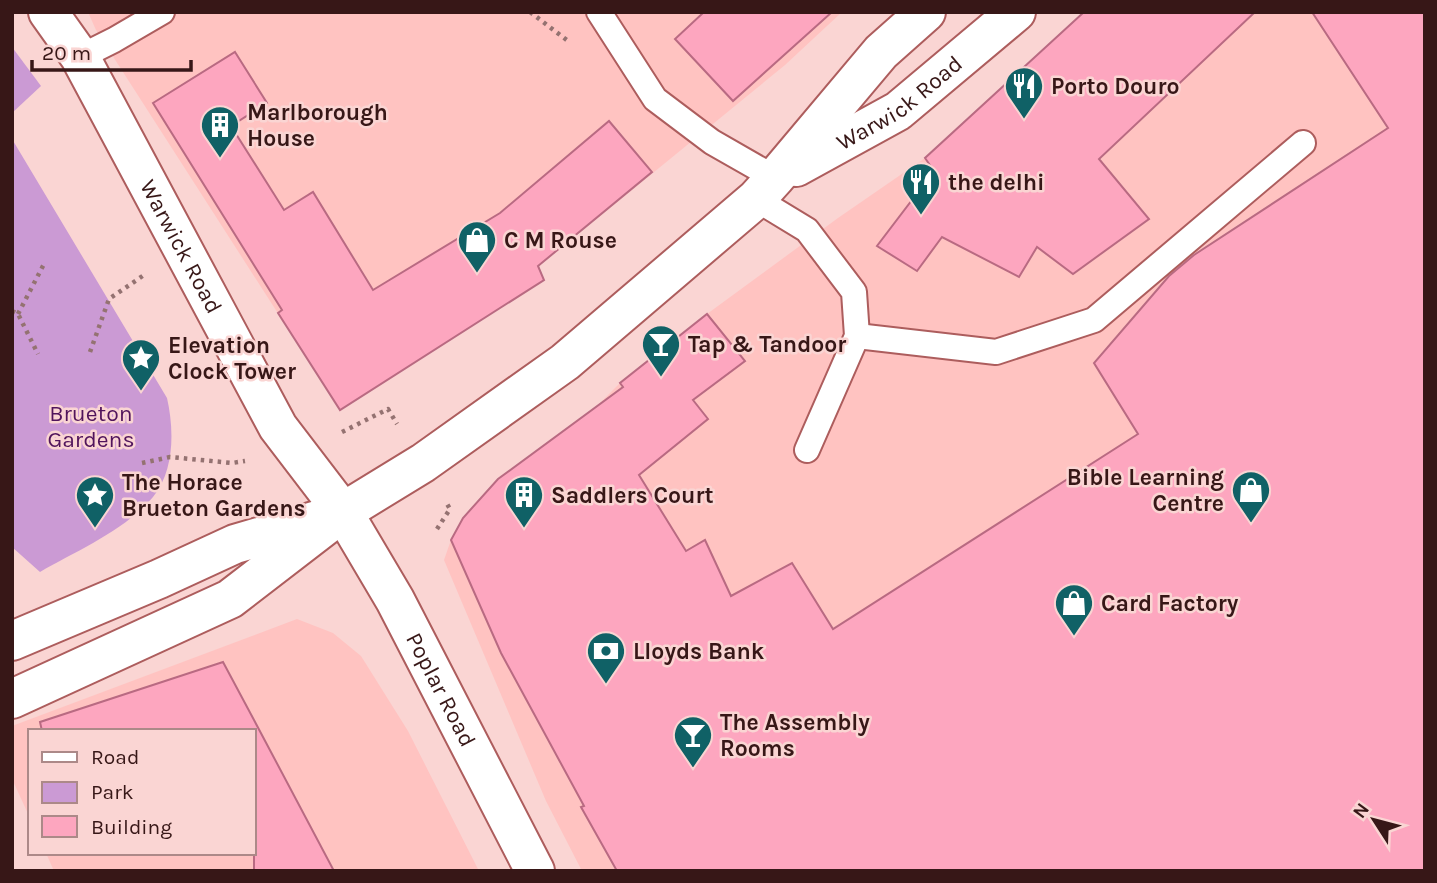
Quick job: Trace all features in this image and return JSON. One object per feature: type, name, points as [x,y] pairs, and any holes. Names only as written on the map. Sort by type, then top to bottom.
[{"type":"main road","name":"Warwick Road","points":[[48,12],[80,57],[278,427],[343,512]]},
{"type":"main road","name":"Warwick Road","points":[[12,699],[230,599],[343,512],[423,463],[565,362],[765,189],[881,52],[926,12]]},
{"type":"main road","name":"Warwick Road","points":[[765,189],[898,111],[1016,12]]},
{"type":"main road","name":"Warwick Road","points":[[12,641],[235,544],[343,512]]},
{"type":"main road","name":"Poplar Road","points":[[343,512],[395,600],[535,871]]},
{"type":"lane","points":[[80,57],[162,12]]},
{"type":"lane","points":[[599,12],[655,99],[712,142],[765,189],[807,230],[854,292],[857,336],[807,450]]},
{"type":"lane","points":[[857,336],[996,352],[1094,320],[1303,143]]},
{"type":"path","points":[[38,354],[15,313],[44,262]]},
{"type":"path","points":[[90,352],[109,299]]},
{"type":"path","points":[[142,463],[170,457]]},
{"type":"shaded area","points":[[88,12],[842,12],[785,65],[539,266],[544,280],[340,410],[96,30]]},
{"type":"shaded area","points":[[1084,12],[1425,12],[1425,871],[582,871],[546,801],[444,560],[463,518],[498,479],[596,407],[620,383],[707,314],[925,158]]},
{"type":"shaded area","points":[[297,619],[333,633],[361,656],[408,731],[479,871],[54,871],[47,855],[256,855],[256,729],[28,729],[28,814],[12,779],[12,726]]},
{"type":"green space","points":[[12,47],[41,86],[12,113]]},
{"type":"green space","name":"Brueton Gardens","points":[[12,139],[167,398],[171,423],[169,462],[153,497],[115,530],[40,572],[12,547]]},
{"type":"building","points":[[704,12],[832,12],[733,101],[675,39]]},
{"type":"building","points":[[1084,12],[1255,12],[1099,159],[1149,219],[1073,274],[1037,247],[1019,277],[942,237],[917,271],[877,246],[934,171],[925,158]]},
{"type":"building","points":[[1312,12],[1425,12],[1425,871],[617,871],[501,653],[451,540],[463,518],[498,479],[623,387],[620,383],[707,314],[745,361],[693,400],[708,419],[639,475],[686,551],[705,540],[731,596],[792,563],[833,629],[1138,434],[1094,363],[1169,276],[1194,255],[1388,128]]},
{"type":"building","points":[[235,52],[267,103],[231,126],[284,210],[313,192],[373,290],[500,213],[609,121],[652,172],[538,266],[544,280],[340,410],[278,313],[282,310],[153,103]]},
{"type":"building","points":[[223,662],[334,871],[254,871],[256,729],[42,729],[40,722]]},
{"type":"place","name":"Porto Douro","points":[[1024,120]]},
{"type":"place","name":"Marlborough House","points":[[220,159]]},
{"type":"place","name":"the delhi","points":[[921,216]]},
{"type":"place","name":"C M Rouse","points":[[477,274]]},
{"type":"place","name":"Tap & Tandoor","points":[[661,378]]},
{"type":"place","name":"Elevation Clock Tower","points":[[141,392]]},
{"type":"place","name":"Bible Learning Centre","points":[[1251,524]]},
{"type":"place","name":"The Horace Brueton Gardens","points":[[95,529]]},
{"type":"place","name":"Saddlers Court","points":[[524,529]]},
{"type":"place","name":"Card Factory","points":[[1074,637]]},
{"type":"place","name":"Lloyds Bank","points":[[606,685]]},
{"type":"place","name":"The Assembly Rooms","points":[[693,769]]}]
